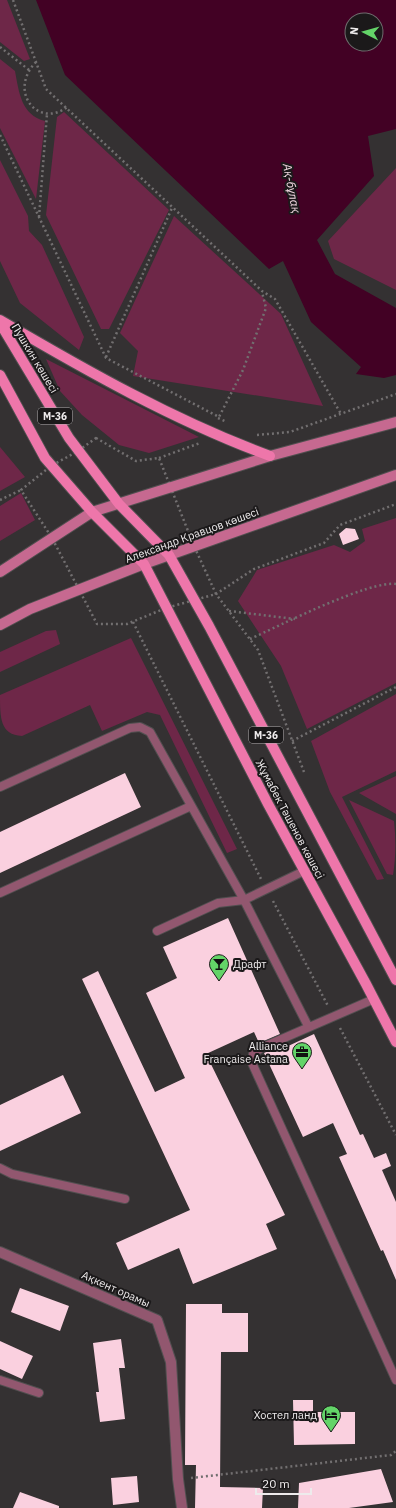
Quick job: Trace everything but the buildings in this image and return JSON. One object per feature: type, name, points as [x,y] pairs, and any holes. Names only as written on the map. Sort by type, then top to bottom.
[{"type":"main road","points":[[0,320],[64,357],[208,432],[270,456]]},
{"type":"main road","name":"Пушкин көшесі","points":[[0,323],[69,438],[119,504]]},
{"type":"main road","name":"M-36","points":[[0,375],[44,458],[92,512]]},
{"type":"main road","points":[[0,572],[92,512],[270,456],[396,422]]},
{"type":"main road","name":"Александр Кравцов көшесі","points":[[0,625],[30,610],[144,564],[396,475]]},
{"type":"main road","name":"Жұмабек Тәшенов көшесі","points":[[119,504],[168,555],[209,626],[396,980]]},
{"type":"main road","name":"Жұмабек Тәшенов көшесі","points":[[92,512],[144,564],[268,804],[396,1042]]},
{"type":"street","name":"Ақкент орамы","points":[[0,1252],[157,1320],[171,1362],[178,1479],[182,1508]]},
{"type":"lane","points":[[0,787],[130,728],[140,727],[150,732],[244,900],[308,1026]]},
{"type":"lane","points":[[0,893],[191,806]]},
{"type":"lane","points":[[157,931],[218,903],[244,900],[304,871]]},
{"type":"lane","points":[[374,999],[308,1026],[261,1048],[253,1054],[252,1063],[396,1380]]},
{"type":"lane","points":[[0,1168],[12,1174],[125,1199]]},
{"type":"lane","points":[[0,1380],[39,1393]]},
{"type":"path","points":[[13,0],[46,89],[262,291],[275,299],[340,414]]},
{"type":"path","points":[[0,47],[29,70]]},
{"type":"path","points":[[36,62],[29,70],[25,80],[24,91],[28,102],[38,110],[47,114],[57,113],[67,107]]},
{"type":"path","points":[[39,217],[47,114]]},
{"type":"path","points":[[0,135],[106,358],[231,424]]},
{"type":"path","points":[[106,358],[172,208]]},
{"type":"path","points":[[159,458],[199,444],[219,417],[243,370],[266,308],[262,291]]},
{"type":"path","points":[[256,435],[290,432],[396,394]]},
{"type":"path","points":[[0,500],[21,490]]},
{"type":"path","points":[[304,774],[258,650],[216,594],[254,569],[324,543],[340,525],[396,504]]},
{"type":"path","points":[[250,639],[363,589],[390,583],[396,584]]},
{"type":"path","points":[[229,610],[295,619]]},
{"type":"path","points":[[292,740],[396,687]]},
{"type":"path","points":[[178,1479],[391,1455],[396,1451]]},
{"type":"shaded area","points":[[0,0],[7,0],[30,59],[24,61],[0,42]]},
{"type":"shaded area","points":[[0,59],[15,71],[22,102],[26,108],[31,114],[45,121],[36,199],[0,128]]},
{"type":"shaded area","points":[[64,112],[169,210],[109,329],[101,329],[46,215],[57,117]]},
{"type":"shaded area","points":[[0,160],[28,216],[29,231],[42,245],[84,337],[79,350],[20,303],[0,261]]},
{"type":"shaded area","points":[[396,168],[396,290],[334,259],[328,241]]},
{"type":"shaded area","points":[[174,216],[281,314],[323,406],[133,376],[138,351],[120,333]]},
{"type":"shaded area","points":[[46,359],[199,437],[149,453],[119,445],[82,415],[60,391]]},
{"type":"shaded area","points":[[0,447],[25,477],[0,491]]},
{"type":"shaded area","points":[[21,493],[35,520],[0,541],[0,506]]},
{"type":"shaded area","points":[[396,518],[396,683],[307,729],[281,666],[238,601],[257,570],[334,545],[350,552],[365,541],[362,529]]},
{"type":"shaded area","points":[[56,630],[60,644],[0,672],[0,652],[46,631]]},
{"type":"shaded area","points":[[131,638],[237,849],[227,853],[160,715],[147,712],[102,731],[90,705],[22,736],[15,735],[5,728],[0,711],[0,695]]},
{"type":"shaded area","points":[[396,694],[396,771],[342,797],[384,879],[377,880],[330,792],[311,741]]},
{"type":"shaded area","points":[[396,776],[396,814],[359,793]]},
{"type":"shaded area","points":[[349,800],[394,821],[395,862],[393,875],[387,874]]},
{"type":"water","name":"Ақ-бұлақ","points":[[36,0],[396,0],[396,129],[368,136],[374,176],[317,240],[335,274],[396,308],[396,375],[384,378],[356,374],[361,367],[311,322],[283,261],[269,269],[65,75]]},
{"type":"place","name":"Драфт","points":[[219,981]]},
{"type":"place","name":"Alliance Française Astana","points":[[302,1069]]},
{"type":"place","name":"Хостел ланд","points":[[331,1432]]}]
